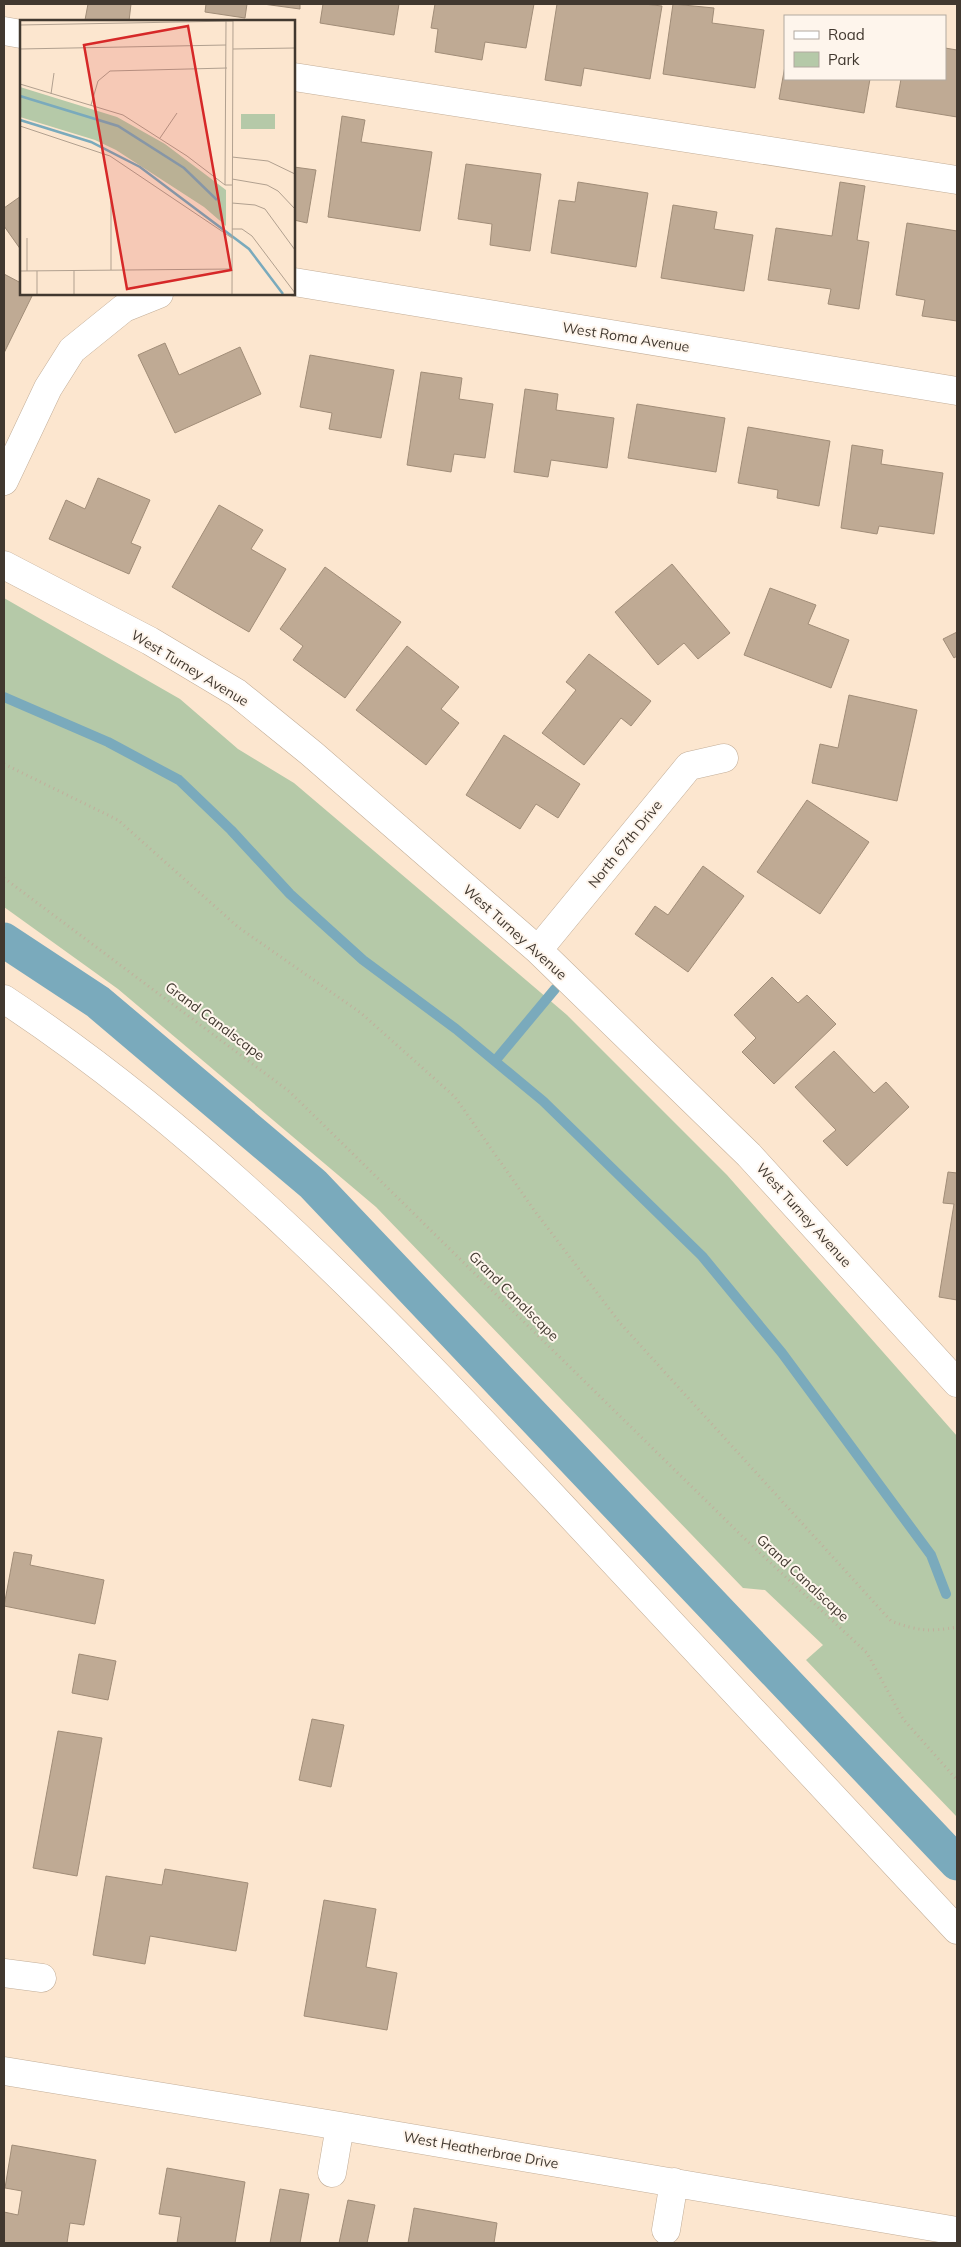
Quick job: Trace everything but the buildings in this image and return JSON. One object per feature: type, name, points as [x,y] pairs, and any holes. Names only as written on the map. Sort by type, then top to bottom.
[{"type":"street","points":[[4,32],[20,34]]},
{"type":"street","points":[[295,77],[957,180]]},
{"type":"street","name":"West Roma Avenue","points":[[295,282],[957,391]]},
{"type":"street","points":[[4,481],[48,388],[72,350],[124,308],[156,295]]},
{"type":"street","name":"West Turney Avenue","points":[[4,565],[150,641],[237,693],[311,753],[538,950],[749,1155],[957,1383]]},
{"type":"street","name":"North 67th Drive","points":[[538,950],[689,766],[724,758]]},
{"type":"street","points":[[4,999],[59,1036],[182,1132],[325,1263],[431,1368],[957,1930]]},
{"type":"street","points":[[4,1973],[42,1978]]},
{"type":"street","name":"West Heatherbrae Drive","points":[[4,2071],[957,2231]]},
{"type":"street","points":[[332,2173],[340,2126]]},
{"type":"street","points":[[666,2230],[674,2182]]},
{"type":"path","points":[[4,764],[118,820],[238,927],[361,1013],[455,1097],[534,1210],[620,1323],[891,1621],[916,1630],[939,1630],[957,1627]]},
{"type":"path","name":"Grand Canalscape","points":[[4,878],[290,1092],[743,1537],[867,1653],[903,1720],[957,1780]]},
{"type":"green space","points":[[4,598],[180,699],[238,749],[294,783],[567,1015],[727,1175],[957,1436],[957,1817],[806,1660],[823,1645],[765,1590],[743,1588],[376,1207],[118,989],[4,907]]},
{"type":"waterway","points":[[4,697],[108,742],[179,780],[231,830],[290,894],[363,960],[456,1029],[543,1101],[702,1256],[782,1353],[931,1555],[946,1594]]},
{"type":"waterway","points":[[4,940],[98,1002],[313,1184],[957,1863]]},
{"type":"waterway","points":[[495,1061],[555,989]]}]
